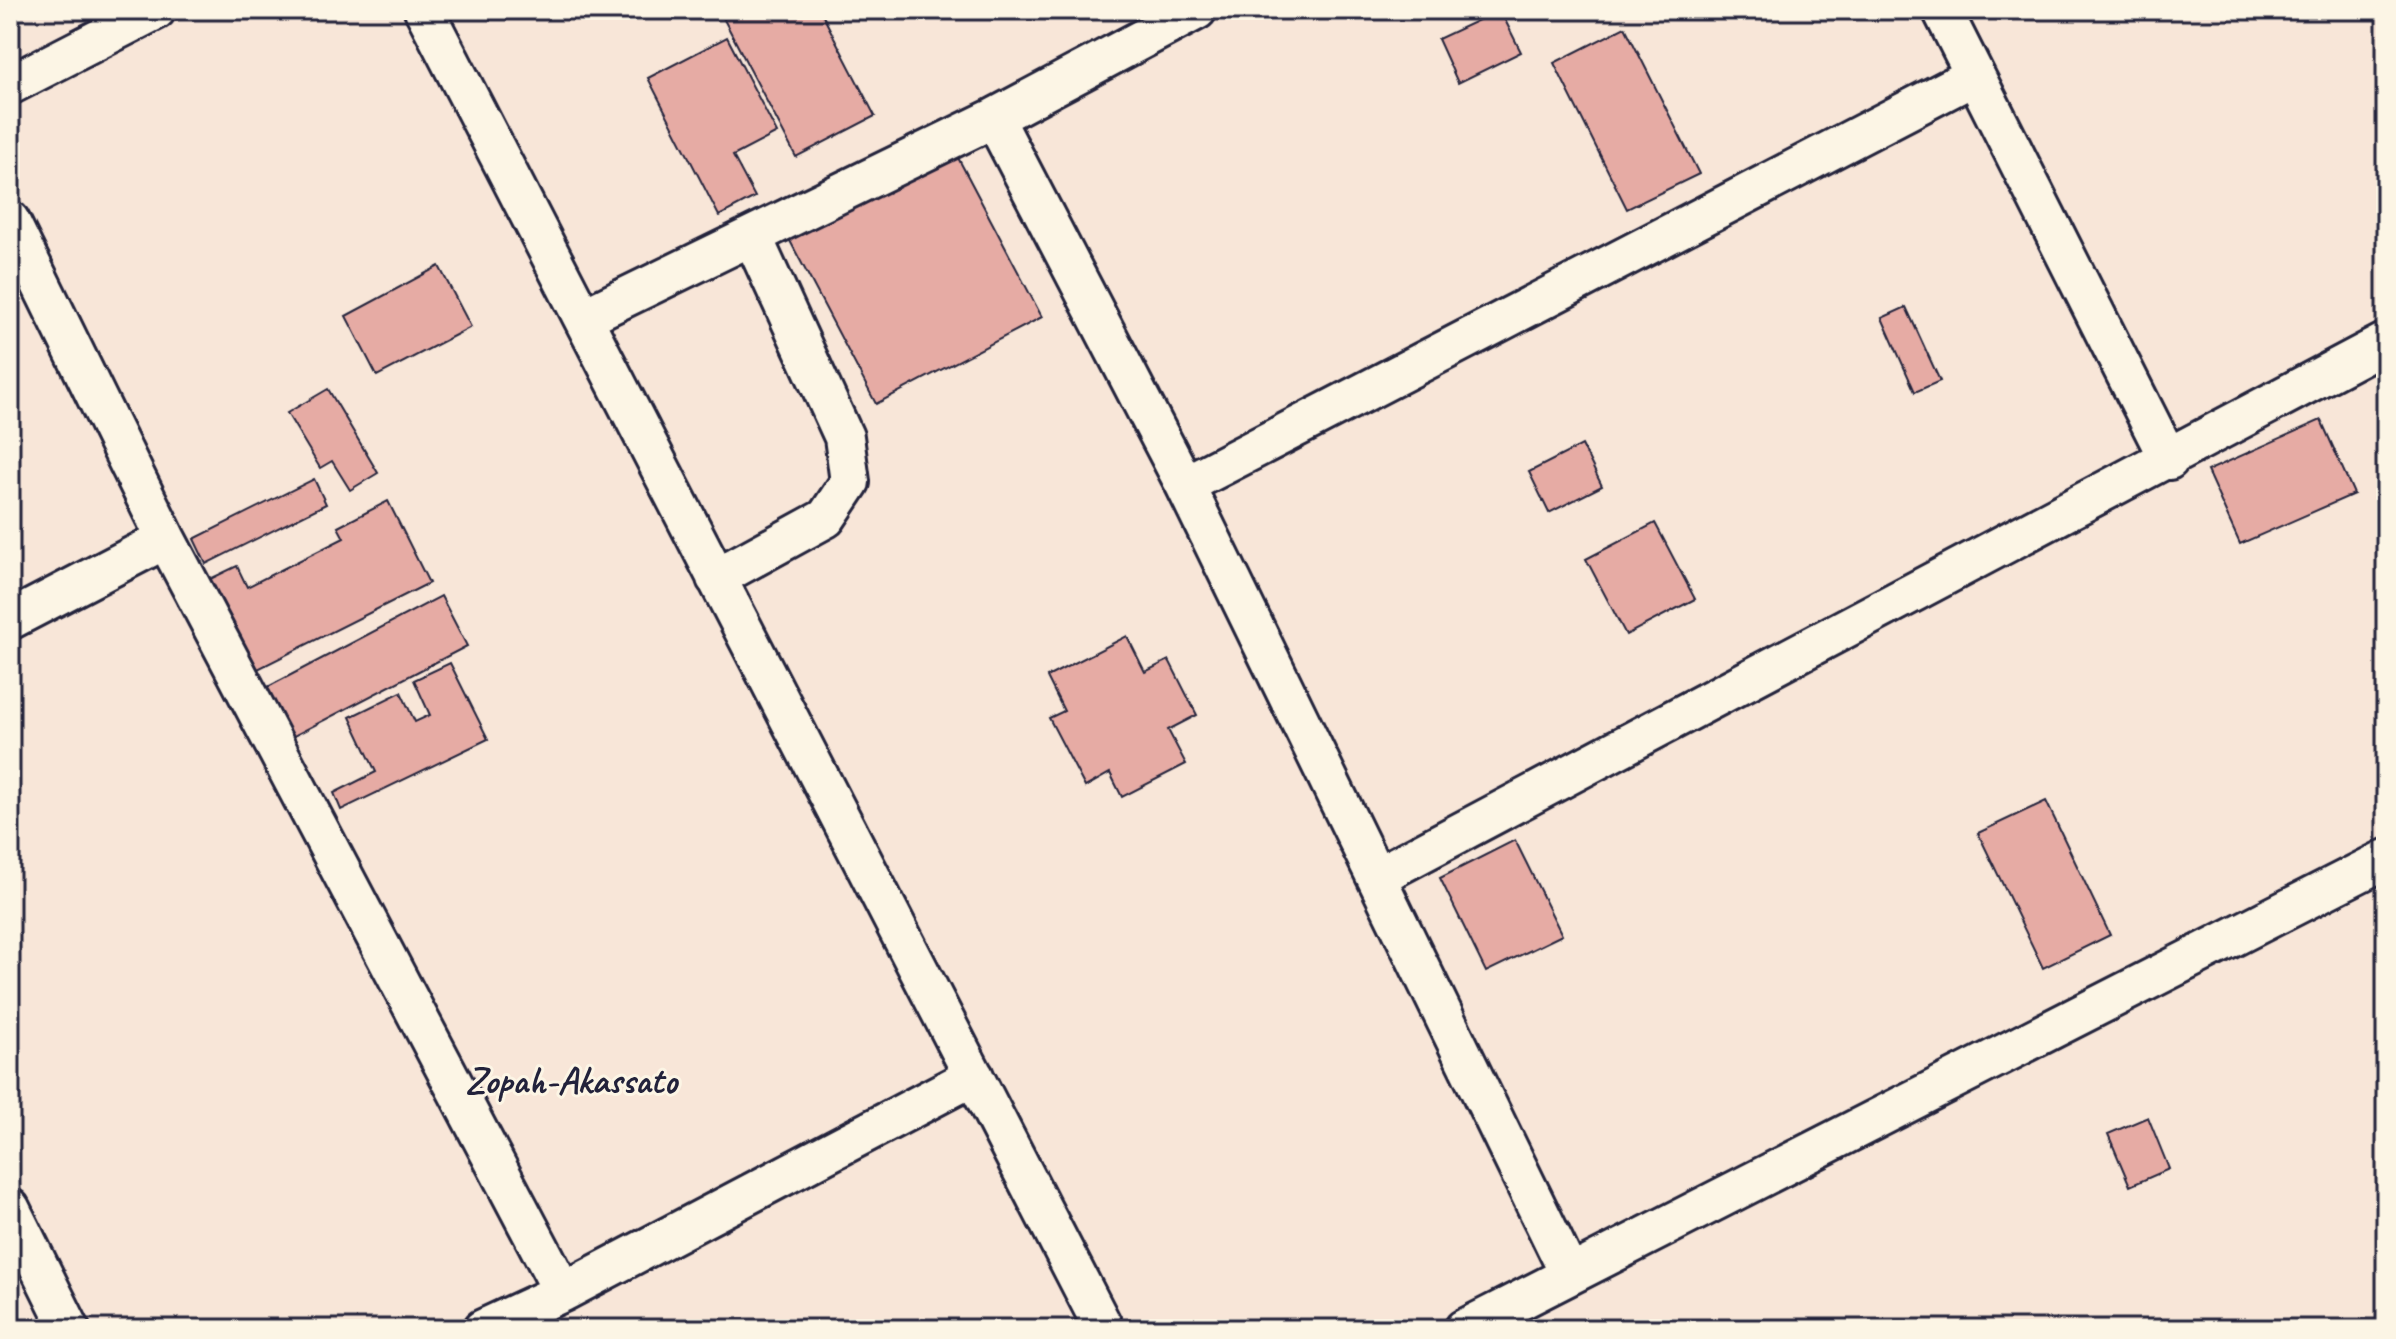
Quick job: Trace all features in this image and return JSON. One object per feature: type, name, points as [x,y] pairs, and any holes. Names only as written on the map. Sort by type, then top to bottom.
[{"type":"street","points":[[10,85],[156,10]]},
{"type":"street","points":[[424,10],[1104,1329]]},
{"type":"street","points":[[583,318],[994,118],[1197,10]]},
{"type":"street","points":[[1942,10],[2169,460]]},
{"type":"street","points":[[1185,485],[1974,76]]},
{"type":"street","points":[[994,118],[1185,485],[1570,1275]]},
{"type":"street","points":[[10,221],[166,539],[563,1292]]},
{"type":"street","points":[[716,578],[826,518],[850,482],[844,437],[752,236]]},
{"type":"street","points":[[1378,876],[2169,460],[2386,342]]},
{"type":"street","points":[[10,620],[166,539]]},
{"type":"street","points":[[1464,1329],[2386,860]]},
{"type":"street","points":[[483,1329],[563,1292],[974,1076]]},
{"type":"street","points":[[10,1208],[70,1329]]},
{"type":"building","points":[[719,10],[820,10],[875,116],[796,157]]},
{"type":"building","points":[[1500,10],[1521,52],[1458,83],[1438,39]]},
{"type":"building","points":[[1625,27],[1699,174],[1627,209],[1554,63]]},
{"type":"building","points":[[727,37],[777,133],[733,156],[755,197],[719,216],[648,78]]},
{"type":"building","points":[[955,152],[1042,317],[876,404],[789,239]]},
{"type":"building","points":[[439,266],[471,327],[377,376],[346,316]]},
{"type":"building","points":[[1906,307],[1940,381],[1915,392],[1882,318]]},
{"type":"building","points":[[328,389],[378,473],[350,490],[332,461],[320,468],[287,413]]},
{"type":"building","points":[[2321,420],[2354,494],[2240,544],[2207,471]]},
{"type":"building","points":[[1582,445],[1602,486],[1549,513],[1529,472]]},
{"type":"building","points":[[314,479],[326,504],[206,564],[194,539]]},
{"type":"building","points":[[388,501],[429,583],[254,671],[208,580],[237,566],[247,587],[344,538],[338,527]]},
{"type":"building","points":[[1655,523],[1695,599],[1626,635],[1586,559]]},
{"type":"building","points":[[441,596],[467,646],[290,738],[264,689]]},
{"type":"building","points":[[1127,636],[1145,672],[1169,660],[1197,715],[1168,730],[1186,764],[1122,797],[1110,773],[1085,787],[1049,718],[1064,711],[1047,677]]},
{"type":"building","points":[[450,663],[488,739],[341,810],[334,793],[376,772],[350,717],[401,692],[415,722],[430,715],[414,680]]},
{"type":"building","points":[[2046,801],[2110,935],[2043,968],[1978,833]]},
{"type":"building","points":[[1515,840],[1562,935],[1486,972],[1440,878]]},
{"type":"building","points":[[2148,1117],[2169,1169],[2130,1186],[2108,1134]]},
{"type":"district","name":"Zopah-Akassato","points":[[571,1080]]}]
